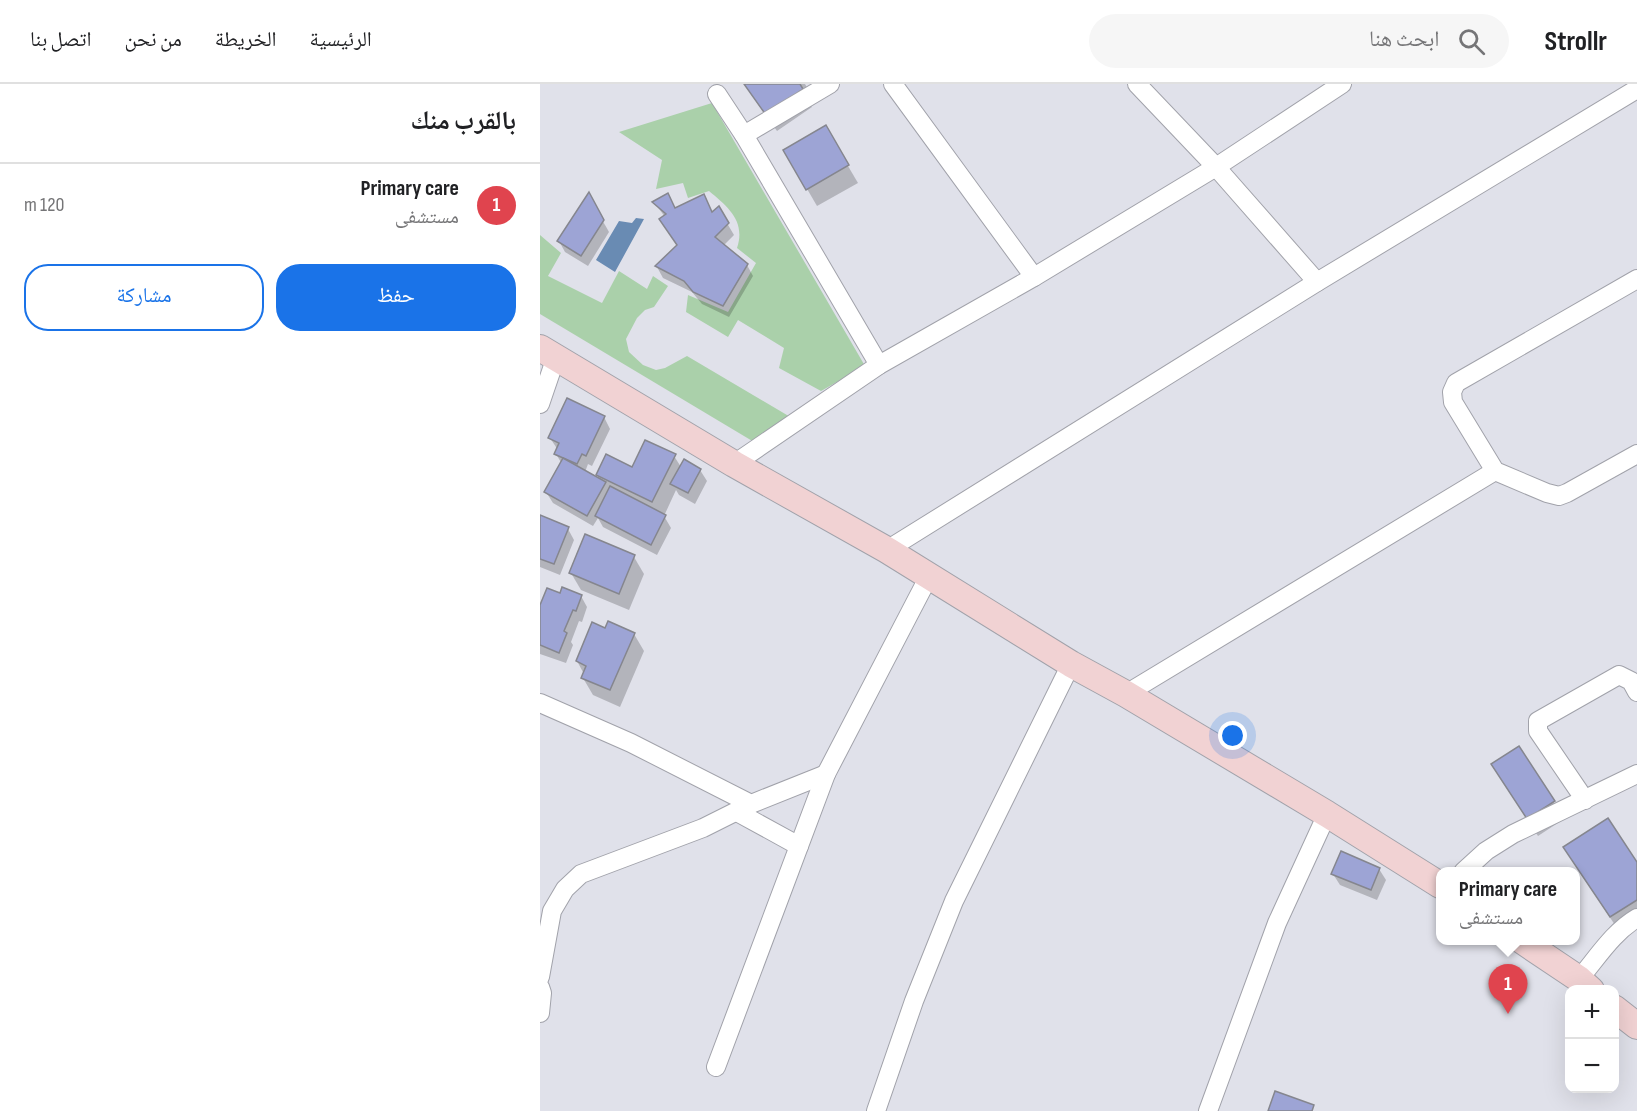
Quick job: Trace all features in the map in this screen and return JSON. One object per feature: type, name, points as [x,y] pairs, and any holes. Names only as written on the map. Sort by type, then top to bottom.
[{"type":"main road","points":[[548,352],[734,464],[887,550],[1071,664],[1126,694],[1327,814],[1436,882]]},
{"type":"main road","points":[[1528,945],[1585,984]]},
{"type":"main road","points":[[1619,1012],[1637,1026]]},
{"type":"street","points":[[744,135],[830,84]]},
{"type":"street","points":[[893,84],[1034,277]]},
{"type":"street","points":[[1137,84],[1216,167],[1317,282]]},
{"type":"street","points":[[734,464],[879,365],[1034,277],[1216,167],[1342,84]]},
{"type":"street","points":[[887,550],[1317,282],[1637,89]]},
{"type":"street","points":[[717,94],[744,135],[879,365]]},
{"type":"street","points":[[1637,279],[1456,383],[1452,392],[1453,402],[1495,471],[1559,496],[1637,454]]},
{"type":"street","points":[[540,404],[548,352]]},
{"type":"street","points":[[1126,694],[1495,471]]},
{"type":"street","points":[[716,1067],[826,774],[929,576]]},
{"type":"street","points":[[876,1111],[914,1001],[954,901],[1071,664]]},
{"type":"street","points":[[1585,800],[1538,731],[1538,721],[1619,675],[1631,681],[1637,692]]},
{"type":"street","points":[[540,703],[631,742],[744,808],[799,846]]},
{"type":"street","points":[[540,977],[552,911],[565,889],[581,874],[703,828],[744,808],[826,774]]},
{"type":"street","points":[[1468,867],[1486,851],[1513,834],[1637,774]]},
{"type":"street","points":[[1208,1111],[1277,923],[1327,814]]},
{"type":"street","points":[[1585,984],[1613,938],[1637,918]]},
{"type":"street","points":[[540,987],[542,993],[540,1013]]},
{"type":"green space","points":[[712,103],[865,366],[821,391],[779,368],[784,348],[738,320],[728,337],[686,312],[688,295],[728,312],[756,263],[737,248],[739,230],[737,222],[723,203],[709,191],[688,198],[683,183],[656,189],[662,160],[619,132]]},
{"type":"green space","points":[[540,235],[561,253],[548,276],[602,303],[619,271],[647,289],[653,276],[668,286],[654,307],[645,310],[637,318],[626,339],[629,352],[643,365],[656,370],[665,368],[687,356],[792,418],[754,442],[540,314]]},
{"type":"water","points":[[636,218],[644,219],[615,272],[596,260],[619,221],[632,223]]},
{"type":"building","points":[[744,84],[800,84],[803,89],[766,115]]},
{"type":"building","points":[[826,125],[849,165],[806,190],[783,150]]},
{"type":"building","points":[[589,192],[604,220],[581,256],[557,241]]},
{"type":"building","points":[[668,193],[675,208],[704,194],[712,212],[719,206],[729,223],[715,237],[748,264],[723,306],[693,292],[684,281],[655,266],[677,245],[659,219],[666,214],[652,202]]},
{"type":"building","points":[[567,398],[605,416],[586,456],[582,454],[577,464],[554,454],[559,443],[548,438]]},
{"type":"building","points":[[645,440],[676,454],[652,502],[596,475],[606,454],[632,467]]},
{"type":"building","points":[[563,458],[606,482],[587,516],[544,492]]},
{"type":"building","points":[[684,459],[701,469],[688,493],[670,484]]},
{"type":"building","points":[[610,486],[666,515],[651,545],[595,516]]},
{"type":"building","points":[[540,515],[569,527],[554,564],[540,559]]},
{"type":"building","points":[[585,534],[635,555],[619,594],[569,573]]},
{"type":"building","points":[[562,587],[582,595],[564,631],[567,633],[559,653],[540,645],[540,605],[547,588],[560,593]]},
{"type":"building","points":[[608,621],[635,633],[610,690],[581,678],[586,666],[576,661],[592,622],[605,628]]},
{"type":"building","points":[[1519,746],[1555,801],[1527,819],[1491,764]]},
{"type":"building","points":[[1608,818],[1637,862],[1637,900],[1610,917],[1580,872],[1580,867],[1576,867],[1563,847]]},
{"type":"building","points":[[1341,851],[1380,868],[1371,890],[1331,874]]},
{"type":"building","points":[[1275,1091],[1314,1105],[1312,1111],[1268,1111]]},
{"type":"place","name":"Primary care","points":[[1508,1014]]}]
